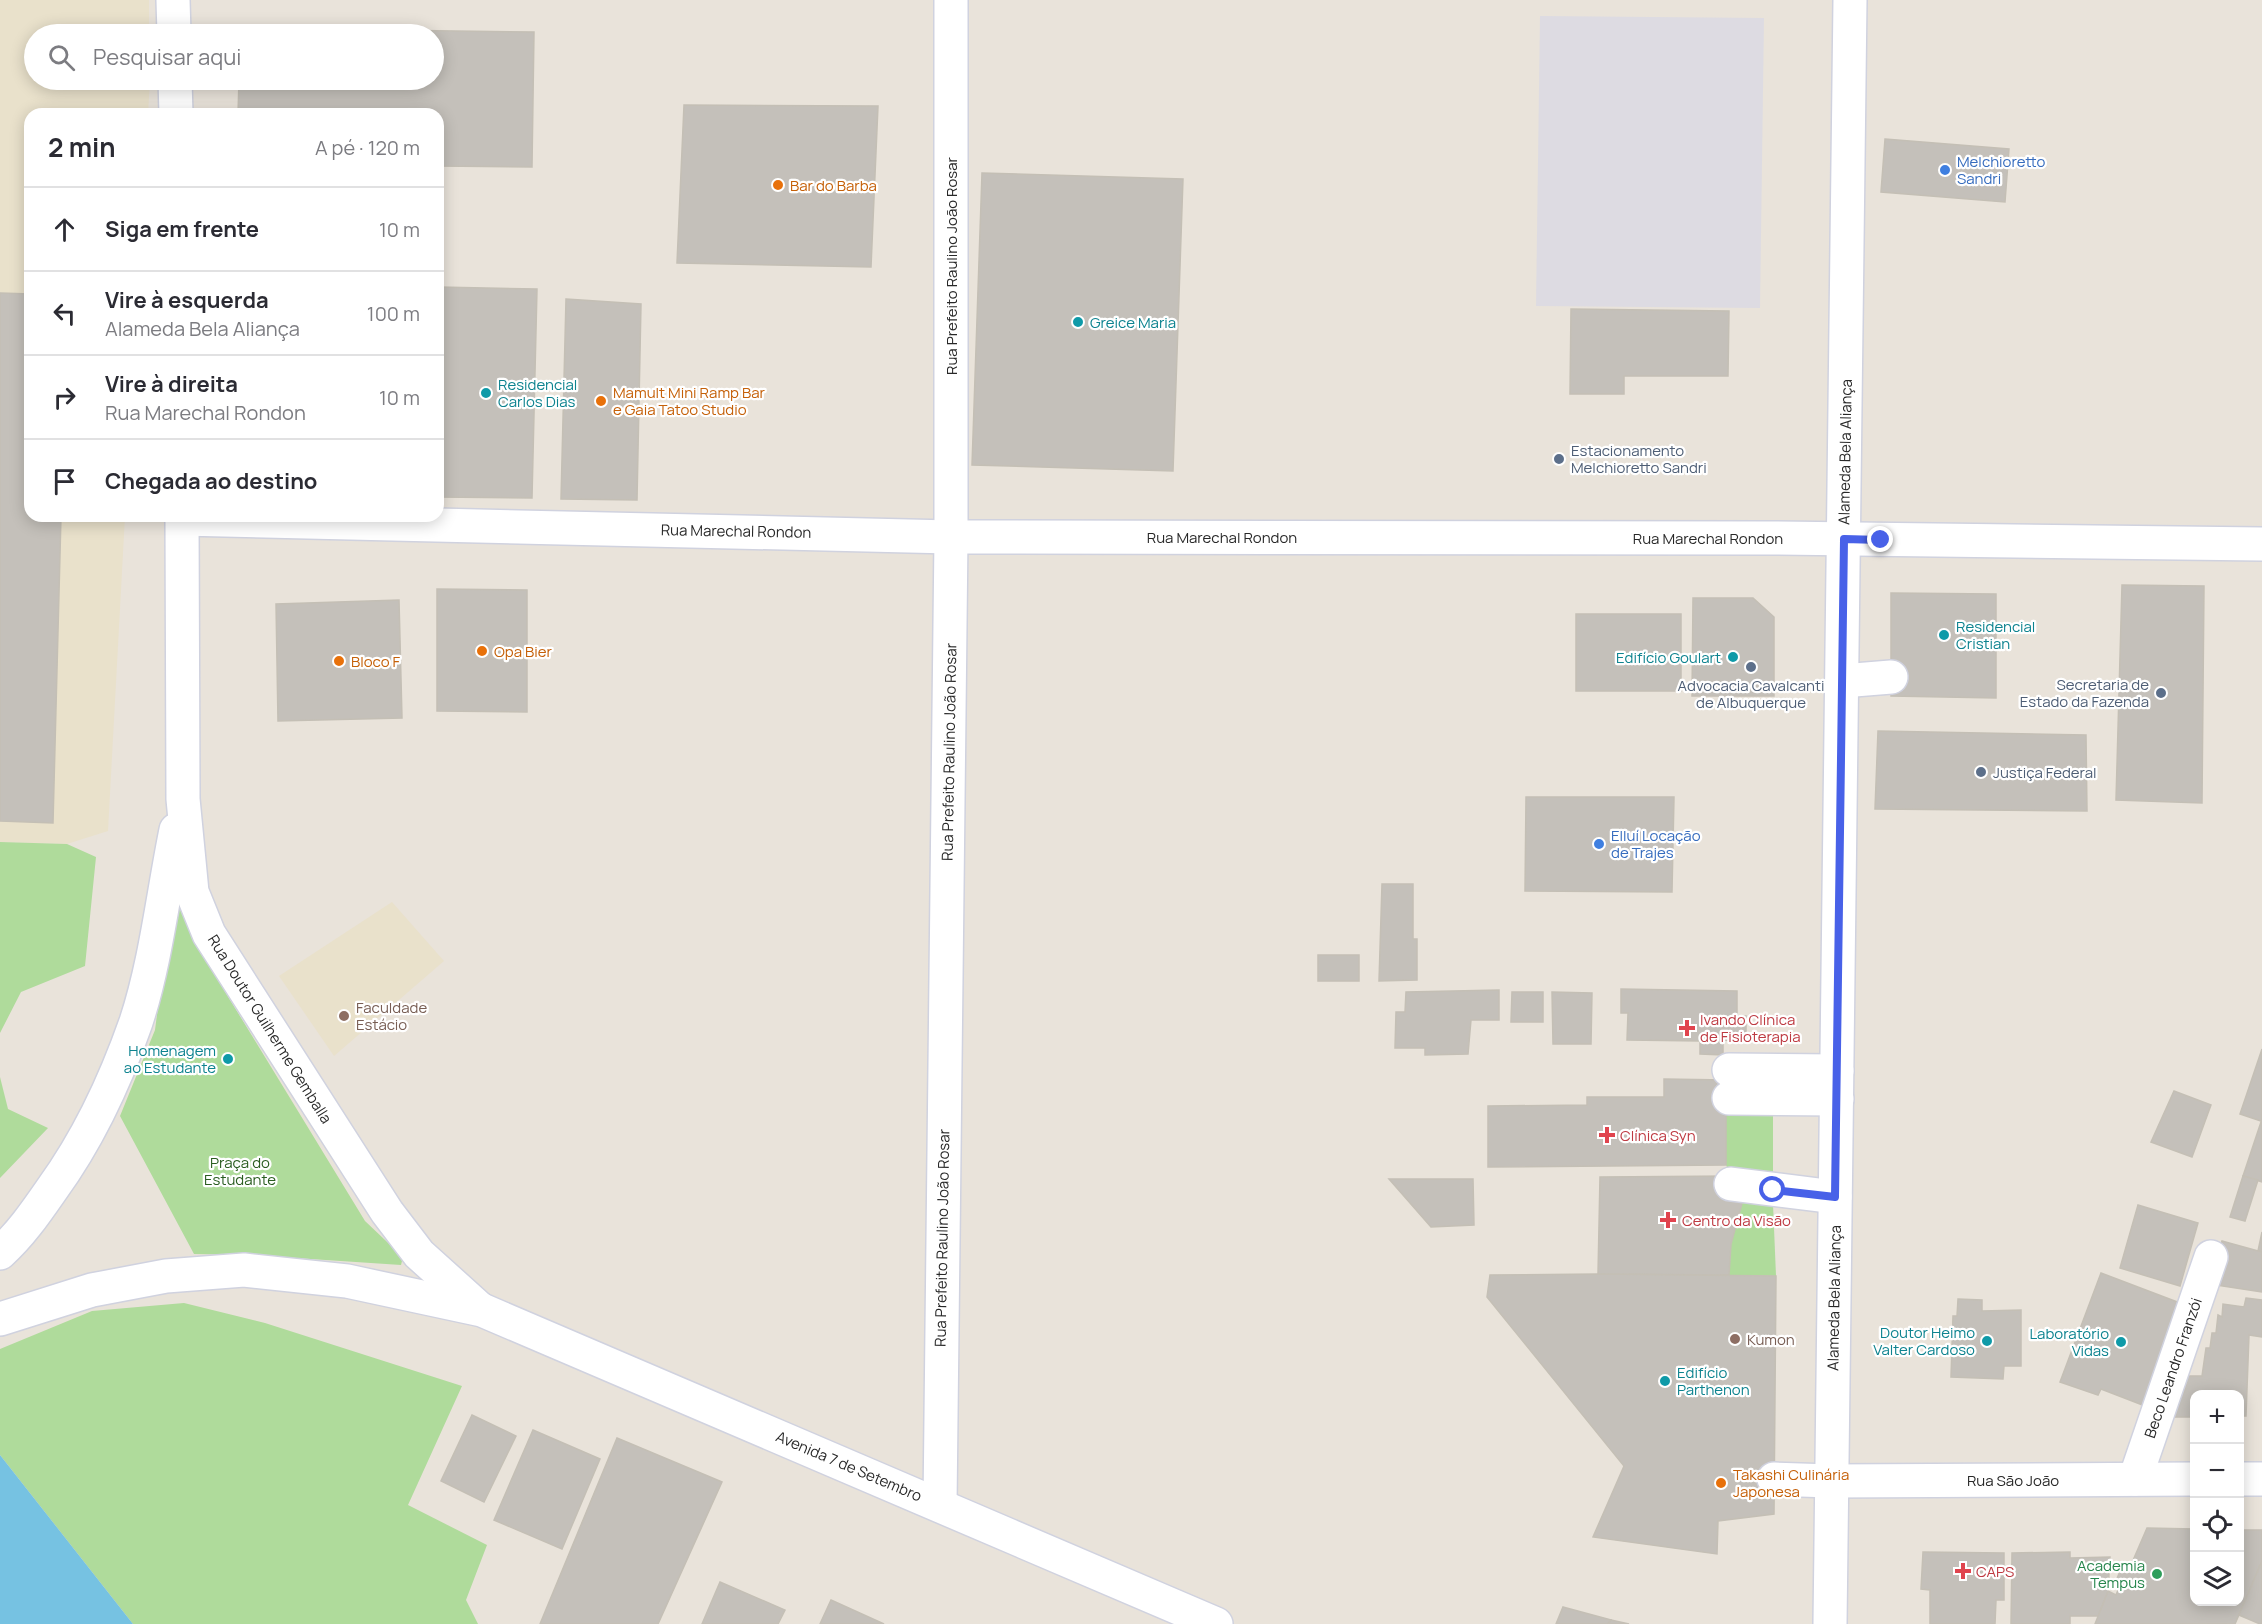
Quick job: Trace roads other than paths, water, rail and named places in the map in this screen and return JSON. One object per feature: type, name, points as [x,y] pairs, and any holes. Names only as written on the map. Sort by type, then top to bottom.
[{"type":"street","points":[[173,0],[174,24]]},
{"type":"street","name":"Rua Prefeito Raulino João Rosar","points":[[939,1505],[951,537],[951,0]]},
{"type":"street","name":"Alameda Bela Aliança","points":[[1830,1624],[1850,0]]},
{"type":"street","points":[[175,90],[176,108]]},
{"type":"street","name":"Rua Doutor Guilherme Gemballa","points":[[182,522],[183,799],[192,892],[209,934],[387,1212],[419,1254],[482,1310]]},
{"type":"street","name":"Rua Marechal Rondon","points":[[374,522],[951,537],[1844,539],[2262,544]]},
{"type":"street","points":[[1842,681],[1891,677]]},
{"type":"street","points":[[0,1253],[18,1236],[71,1162],[108,1096],[136,1021],[154,947],[183,799]]},
{"type":"street","points":[[1729,1084],[1837,1085]]},
{"type":"street","points":[[1731,1184],[1835,1197]]},
{"type":"street","name":"Beco Leandro Franzói","points":[[2134,1479],[2211,1257]]},
{"type":"street","points":[[0,1319],[92,1290],[166,1276],[244,1270],[346,1281],[482,1310]]},
{"type":"street","name":"Avenida 7 de Setembro","points":[[482,1310],[1216,1624]]},
{"type":"street","name":"Rua São João","points":[[1774,1479],[1831,1481],[2190,1479]]},
{"type":"street","points":[[2244,1479],[2262,1479]]},
{"type":"water","points":[[0,1455],[133,1624],[0,1624]]},
{"type":"place","name":"Melchioretto Sandri","points":[[1945,170]]},
{"type":"place","name":"Bar do Barba","points":[[778,185]]},
{"type":"place","name":"Greice Maria","points":[[1078,322]]},
{"type":"place","name":"Residencial Carlos Dias","points":[[486,393]]},
{"type":"place","name":"Mamult Mini Ramp Bar e Gaia Tatoo Studio","points":[[601,401]]},
{"type":"place","name":"Estacionamento Melchioretto Sandri","points":[[1559,459]]},
{"type":"place","name":"Residencial Cristian","points":[[1944,635]]},
{"type":"place","name":"Opa Bier","points":[[482,651]]},
{"type":"place","name":"Edifício Goulart","points":[[1733,657]]},
{"type":"place","name":"Bloco F","points":[[339,661]]},
{"type":"place","name":"Advocacia Cavalcanti de Albuquerque","points":[[1751,667]]},
{"type":"place","name":"Secretaria de Estado da Fazenda","points":[[2161,693]]},
{"type":"place","name":"Justiça Federal","points":[[1981,772]]},
{"type":"place","name":"Elluí Locação de Trajes","points":[[1599,844]]},
{"type":"place","name":"Faculdade Estácio","points":[[344,1016]]},
{"type":"place","name":"Ivando Clínica de Fisioterapia","points":[[1687,1028]]},
{"type":"place","name":"Homenagem ao Estudante","points":[[228,1059]]},
{"type":"place","name":"Clínica Syn","points":[[1607,1135]]},
{"type":"place","name":"Centro da Visão","points":[[1668,1220]]},
{"type":"place","name":"Kumon","points":[[1735,1339]]},
{"type":"place","name":"Doutor Heimo Valter Cardoso","points":[[1987,1341]]},
{"type":"place","name":"Laboratório Vidas","points":[[2121,1342]]},
{"type":"place","name":"Edifício Parthenon","points":[[1665,1381]]},
{"type":"place","name":"Takashi Culinária Japonesa","points":[[1721,1483]]},
{"type":"place","name":"CAPS","points":[[1963,1571]]},
{"type":"place","name":"Academia Tempus","points":[[2157,1574]]},
{"type":"park label","name":"Praça do Estudante","points":[[240,1170]]}]
